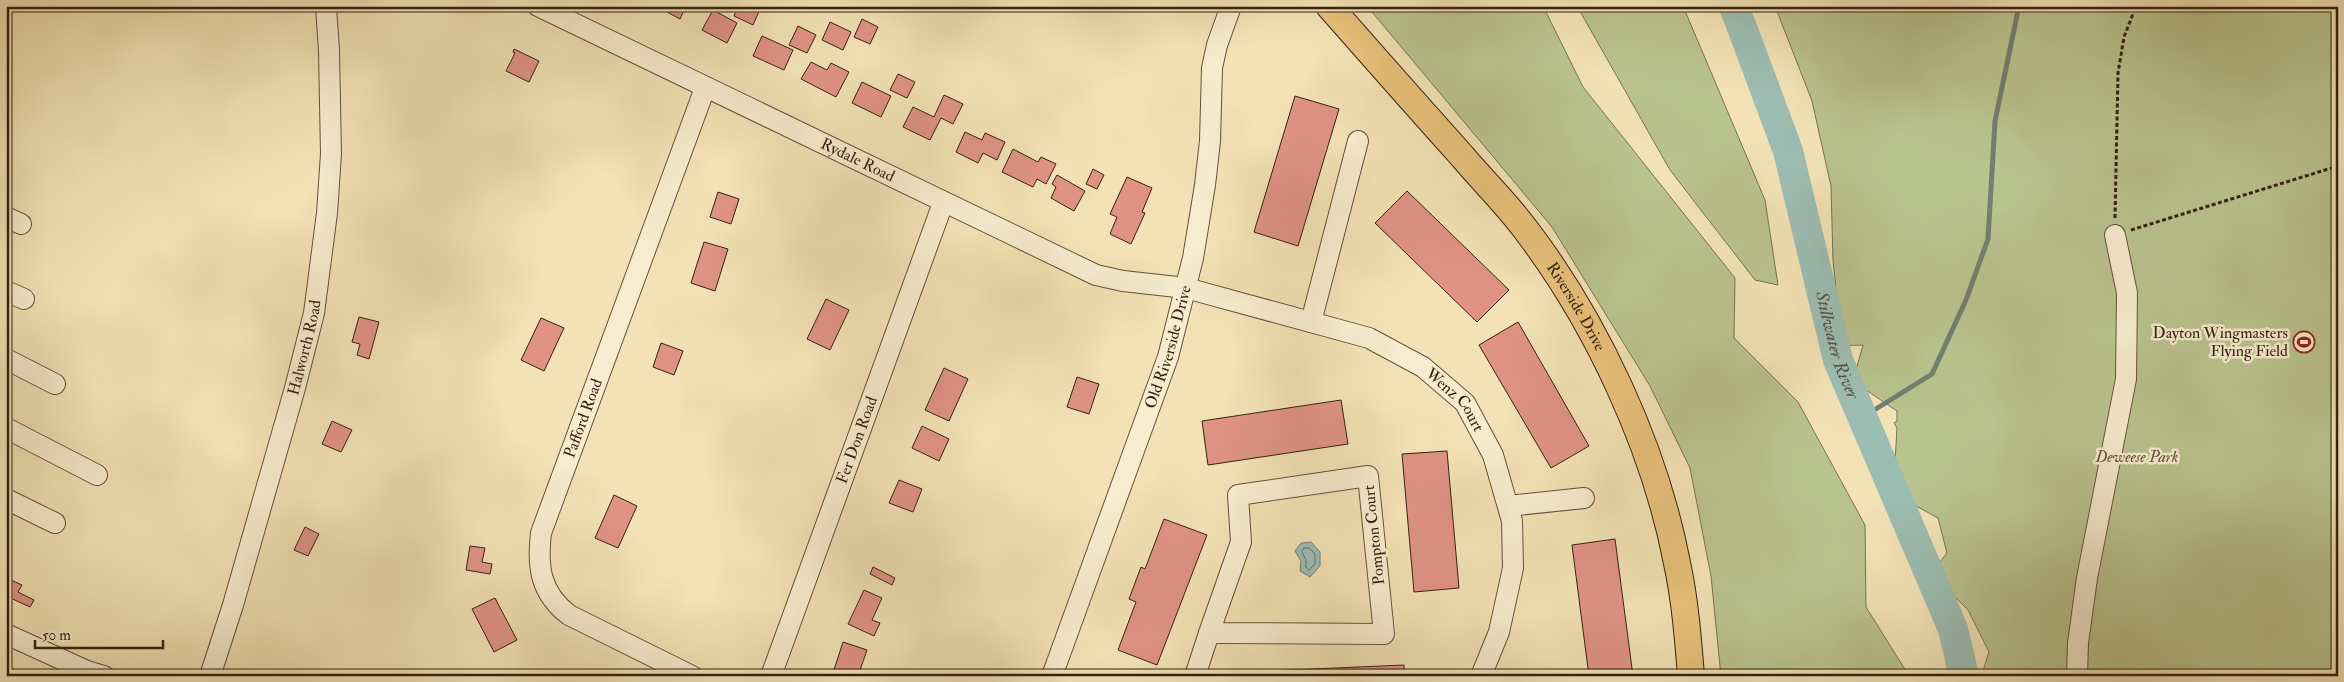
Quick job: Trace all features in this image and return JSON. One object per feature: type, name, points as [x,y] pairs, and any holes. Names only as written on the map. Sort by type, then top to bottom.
[{"type":"main road","name":"Riverside Drive","points":[[1329,6],[1526,229],[1556,273],[1600,347],[1635,424],[1659,493],[1677,562],[1686,615],[1691,676]]},
{"type":"street","name":"Halworth Road","points":[[210,676],[247,558],[314,313],[327,213],[331,154],[326,6]]},
{"type":"street","name":"Rydale Road","points":[[538,6],[942,203],[1096,275],[1123,281],[1186,288]]},
{"type":"street","name":"Old Riverside Drive","points":[[1052,676],[1168,356],[1186,288],[1205,185],[1210,141],[1212,68],[1217,45],[1231,6]]},
{"type":"street","name":"Pafford Road","points":[[692,676],[569,615],[559,608],[545,588],[539,554],[541,533],[706,88]]},
{"type":"street","points":[[1311,322],[1358,141]]},
{"type":"street","name":"Fer Don Road","points":[[771,676],[942,203]]},
{"type":"street","points":[[2077,676],[2078,643],[2087,578],[2126,379],[2127,293],[2114,235]]},
{"type":"street","name":"Wenz Court","points":[[1186,288],[1369,338],[1423,367],[1465,404],[1494,455],[1512,521],[1513,568],[1499,632],[1481,676]]},
{"type":"street","points":[[6,359],[55,384]]},
{"type":"street","points":[[6,428],[97,475]]},
{"type":"street","name":"Pompton Court","points":[[1195,676],[1209,633],[1241,542],[1238,495],[1368,476],[1384,634],[1209,633]]},
{"type":"street","points":[[1508,506],[1584,498]]},
{"type":"street","points":[[6,499],[55,523]]},
{"type":"street","points":[[6,634],[87,671],[104,676]]},
{"type":"path","points":[[2136,6],[2124,37],[2118,73],[2114,235],[2338,166]]},
{"type":"green space","points":[[1367,6],[1543,6],[1583,87],[1735,278],[1734,338],[1798,402],[1865,525],[1866,607],[1909,676],[1721,676],[1711,576],[1690,468],[1650,386],[1552,227]]},
{"type":"green space","points":[[1577,6],[1683,6],[1765,200],[1778,285],[1755,280],[1670,170]]},
{"type":"green space","name":"Deweese Park","points":[[1775,6],[2338,6],[2338,676],[1986,676],[1982,674],[1989,652],[1968,610],[1951,593],[1929,586],[1933,571],[1947,553],[1938,518],[1907,501],[1895,462],[1897,428],[1894,423],[1897,421],[1897,411],[1853,381],[1863,345],[1831,346],[1820,317],[1837,298],[1833,261],[1831,186],[1812,101]]},
{"type":"water","points":[[1311,542],[1320,552],[1320,566],[1310,577],[1300,571],[1301,561],[1295,551],[1301,543]]},
{"type":"building","points":[[656,6],[686,6],[680,19]]},
{"type":"building","points":[[738,6],[761,7],[753,25],[734,16]]},
{"type":"building","points":[[713,10],[737,23],[727,43],[702,30]]},
{"type":"building","points":[[862,19],[878,27],[870,44],[854,37]]},
{"type":"building","points":[[830,22],[851,32],[843,50],[822,40]]},
{"type":"building","points":[[798,26],[816,35],[807,53],[789,45]]},
{"type":"building","points":[[762,36],[793,50],[784,70],[753,56]]},
{"type":"building","points":[[514,49],[539,61],[529,82],[506,71],[515,53],[513,52]]},
{"type":"building","points":[[811,62],[827,70],[831,63],[849,72],[836,97],[801,79]]},
{"type":"building","points":[[898,74],[915,82],[907,98],[890,90]]},
{"type":"building","points":[[862,82],[891,96],[881,117],[852,103]]},
{"type":"building","points":[[944,95],[963,104],[953,124],[941,118],[930,140],[903,127],[913,107],[934,117]]},
{"type":"building","points":[[1295,96],[1339,109],[1298,246],[1254,232]]},
{"type":"building","points":[[965,132],[982,140],[985,133],[1005,142],[997,160],[983,153],[978,163],[956,152]]},
{"type":"building","points":[[1013,149],[1038,162],[1041,157],[1056,164],[1046,184],[1037,179],[1033,187],[1002,172]]},
{"type":"building","points":[[1093,169],[1104,175],[1097,189],[1086,184]]},
{"type":"building","points":[[1057,175],[1085,191],[1074,211],[1051,198],[1056,187],[1052,184]]},
{"type":"building","points":[[1127,177],[1152,188],[1142,212],[1145,213],[1131,244],[1110,234],[1117,217],[1110,214]]},
{"type":"building","points":[[1407,191],[1509,290],[1477,322],[1375,223]]},
{"type":"building","points":[[718,192],[739,199],[731,224],[710,217]]},
{"type":"building","points":[[704,242],[728,249],[715,291],[691,283]]},
{"type":"building","points":[[826,299],[849,310],[830,350],[807,339]]},
{"type":"building","points":[[359,317],[379,322],[369,359],[357,355],[360,344],[352,342]]},
{"type":"building","points":[[541,318],[564,328],[544,371],[521,360]]},
{"type":"building","points":[[1518,322],[1589,446],[1551,468],[1479,345]]},
{"type":"building","points":[[661,343],[683,351],[674,375],[653,367]]},
{"type":"building","points":[[944,368],[968,379],[949,421],[925,410]]},
{"type":"building","points":[[1077,377],[1099,384],[1089,414],[1067,407]]},
{"type":"building","points":[[1341,400],[1348,444],[1208,465],[1202,421]]},
{"type":"building","points":[[332,421],[352,430],[341,452],[322,444]]},
{"type":"building","points":[[922,426],[949,439],[939,461],[912,448]]},
{"type":"building","points":[[1447,451],[1459,588],[1414,592],[1402,454]]},
{"type":"building","points":[[899,480],[922,489],[913,512],[889,503]]},
{"type":"building","points":[[614,495],[637,506],[618,548],[595,538]]},
{"type":"building","points":[[1164,519],[1207,535],[1157,665],[1118,650],[1136,602],[1129,599],[1141,567],[1145,569]]},
{"type":"building","points":[[305,527],[319,534],[308,556],[294,550]]},
{"type":"building","points":[[1615,539],[1633,676],[1589,676],[1572,545]]},
{"type":"building","points":[[470,546],[485,548],[482,562],[492,564],[490,574],[466,570]]},
{"type":"building","points":[[873,567],[895,578],[892,585],[870,574]]},
{"type":"building","points":[[9,579],[22,585],[18,592],[34,600],[30,607],[6,596],[6,585]]},
{"type":"building","points":[[864,590],[882,598],[872,620],[880,623],[874,636],[848,624]]},
{"type":"building","points":[[495,598],[517,640],[494,652],[472,609]]},
{"type":"building","points":[[843,642],[867,650],[858,676],[832,676]]},
{"type":"building","points":[[1404,665],[1404,676],[1266,676],[1266,671]]},
{"type":"building","points":[[8,667],[26,676],[6,676]]},
{"type":"waterway","name":"Stillwater River","points":[[1734,6],[1788,151],[1838,360],[1953,629],[1964,676]]},
{"type":"waterway","points":[[1863,417],[1932,374],[1966,300],[1988,239],[1995,121],[2019,6]]},
{"type":"place","name":"Dayton Wingmasters Flying Field","points":[[2304,342]]}]
